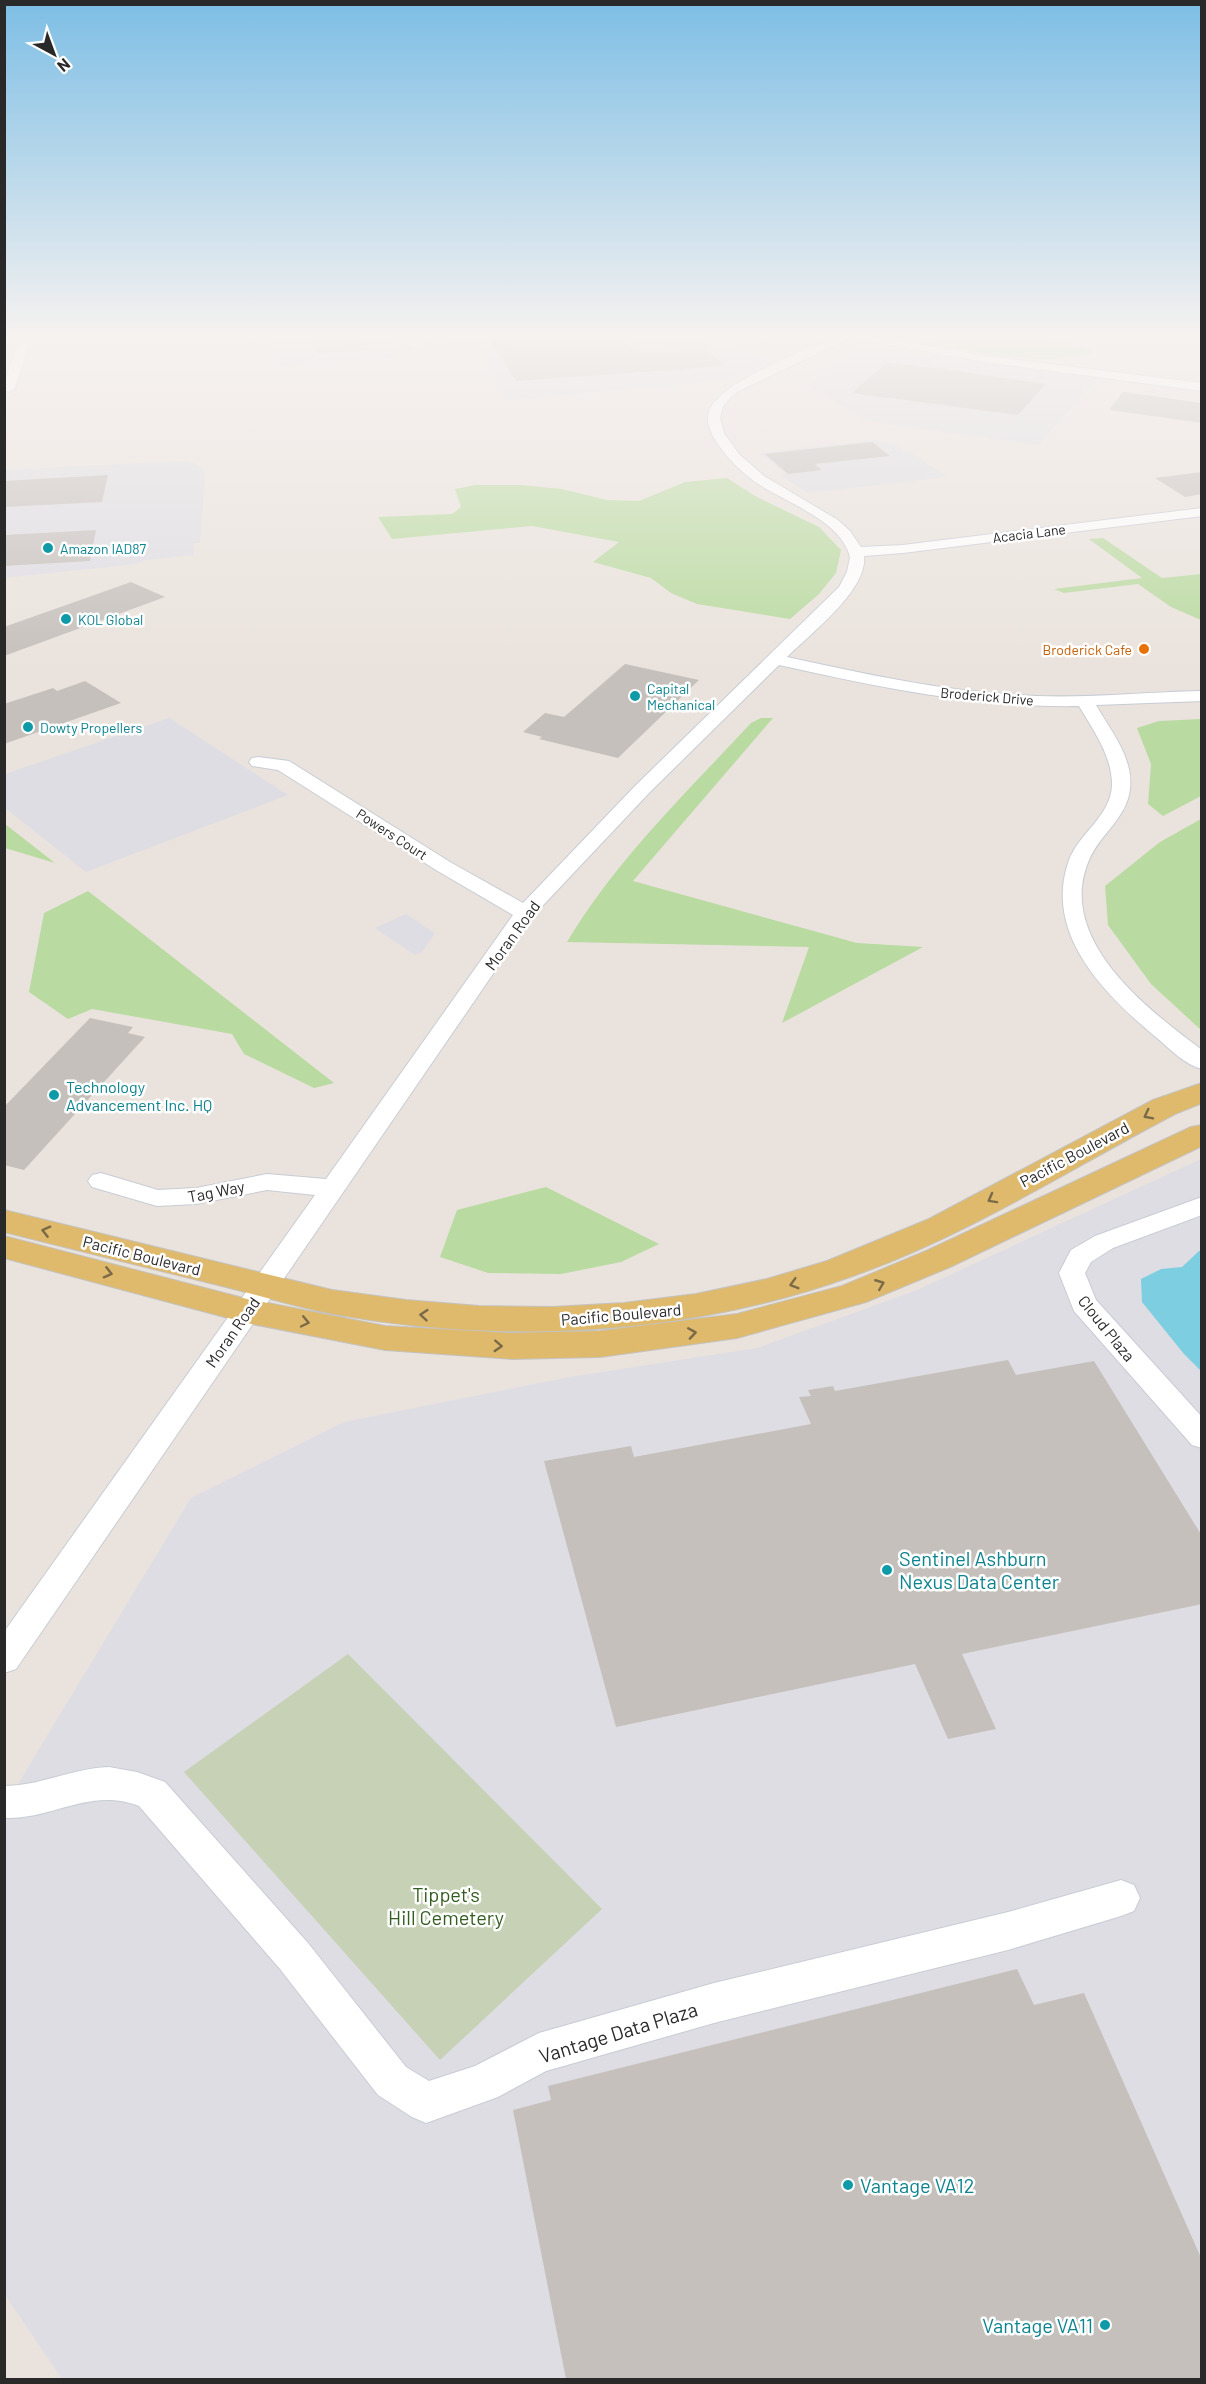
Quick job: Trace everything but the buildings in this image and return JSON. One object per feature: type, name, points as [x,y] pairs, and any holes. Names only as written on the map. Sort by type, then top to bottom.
[{"type":"main road","name":"Pacific Boulevard","points":[[4,1247],[257,1298],[332,1302],[391,1311],[466,1318],[536,1321],[653,1313],[749,1297],[834,1272],[908,1242],[1164,1107],[1202,1092]]},
{"type":"main road","name":"Pacific Boulevard","points":[[4,1221],[385,1338],[512,1346],[620,1342],[736,1326],[782,1315],[882,1283],[1202,1134]]},
{"type":"street","points":[[727,447],[740,464],[774,490],[831,521],[848,537],[856,552]]},
{"type":"street","name":"Acacia Lane","points":[[856,552],[913,548],[1202,512]]},
{"type":"street","name":"Moran Road","points":[[4,1659],[525,913],[602,829],[844,590],[857,565],[856,552]]},
{"type":"street","name":"Broderick Drive","points":[[775,659],[844,674],[966,695],[1038,701],[1202,696]]},
{"type":"street","points":[[697,736],[782,676],[802,671],[844,674]]},
{"type":"street","points":[[1084,700],[1113,752],[1120,774],[1121,787],[1115,808],[1083,850],[1073,875],[1072,906],[1081,938],[1110,982],[1154,1024],[1202,1062]]},
{"type":"street","name":"Powers Court","points":[[258,762],[283,765],[443,866],[525,913]]},
{"type":"street","name":"Tag Way","points":[[101,1181],[157,1198],[196,1196],[267,1182],[334,1188]]},
{"type":"street","name":"Cloud Plaza","points":[[1202,1204],[1104,1242],[1080,1256],[1072,1273],[1084,1304],[1202,1437]]},
{"type":"street","name":"Vantage Data Plaza","points":[[4,1802],[11,1803],[35,1798],[91,1782],[133,1786],[152,1794],[294,1956],[392,2081],[426,2103],[484,2083],[539,2053],[714,2002],[1008,1931],[1121,1898]]},
{"type":"shaded area","points":[[810,447],[898,447],[904,452],[910,452],[947,477],[808,493],[781,476],[786,474],[760,453]]},
{"type":"shaded area","points":[[181,461],[194,463],[203,468],[205,477],[200,543],[194,543],[194,555],[146,560],[136,564],[5,578],[4,470]]},
{"type":"shaded area","points":[[169,718],[288,795],[86,872],[5,808],[5,774]]},
{"type":"shaded area","points":[[406,914],[435,933],[422,952],[415,955],[375,928]]},
{"type":"shaded area","points":[[1201,1159],[1201,2379],[62,2379],[5,2295],[4,1807],[191,1498],[344,1422],[570,1377],[757,1348],[917,1290]]},
{"type":"green space","points":[[727,478],[755,496],[819,527],[841,550],[836,573],[819,594],[790,619],[697,604],[671,593],[651,578],[593,562],[619,542],[532,526],[392,539],[378,517],[452,514],[461,507],[455,489],[475,485],[521,485],[562,489],[607,500],[639,501],[685,482]]},
{"type":"green space","points":[[1103,538],[1162,578],[1201,574],[1201,620],[1171,607],[1138,584],[1064,593],[1054,589],[1142,578],[1089,539]]},
{"type":"green space","points":[[761,718],[773,718],[633,881],[857,943],[923,947],[782,1023],[809,947],[567,942],[607,883],[653,828],[751,723]]},
{"type":"green space","points":[[1201,719],[1201,796],[1163,816],[1148,804],[1151,764],[1137,728],[1159,721]]},
{"type":"green space","points":[[1201,819],[1201,1030],[1151,984],[1108,925],[1105,886],[1160,842]]},
{"type":"green space","points":[[5,824],[55,863],[5,848]]},
{"type":"green space","points":[[88,891],[334,1083],[314,1088],[244,1054],[232,1034],[92,1009],[68,1019],[29,992],[44,913]]},
{"type":"green space","points":[[546,1187],[659,1244],[621,1262],[561,1274],[488,1273],[440,1257],[457,1210]]},
{"type":"green space","name":"Tippet's Hill Cemetery","points":[[348,1654],[602,1909],[440,2060],[184,1772]]},
{"type":"water","points":[[1201,1251],[1201,1371],[1184,1354],[1142,1302],[1141,1279],[1161,1269],[1182,1267]]},
{"type":"place","name":"Amazon IAD87","points":[[48,548]]},
{"type":"place","name":"KOL Global","points":[[66,619]]},
{"type":"place","name":"Broderick Cafe","points":[[1144,649]]},
{"type":"place","name":"Capital Mechanical","points":[[635,696]]},
{"type":"place","name":"Dowty Propellers","points":[[28,727]]},
{"type":"place","name":"Technology Advancement Inc. HQ","points":[[54,1095]]},
{"type":"place","name":"Sentinel Ashburn Nexus Data Center","points":[[887,1570]]},
{"type":"place","name":"Vantage VA12","points":[[848,2185]]},
{"type":"place","name":"Vantage VA11","points":[[1105,2325]]}]
